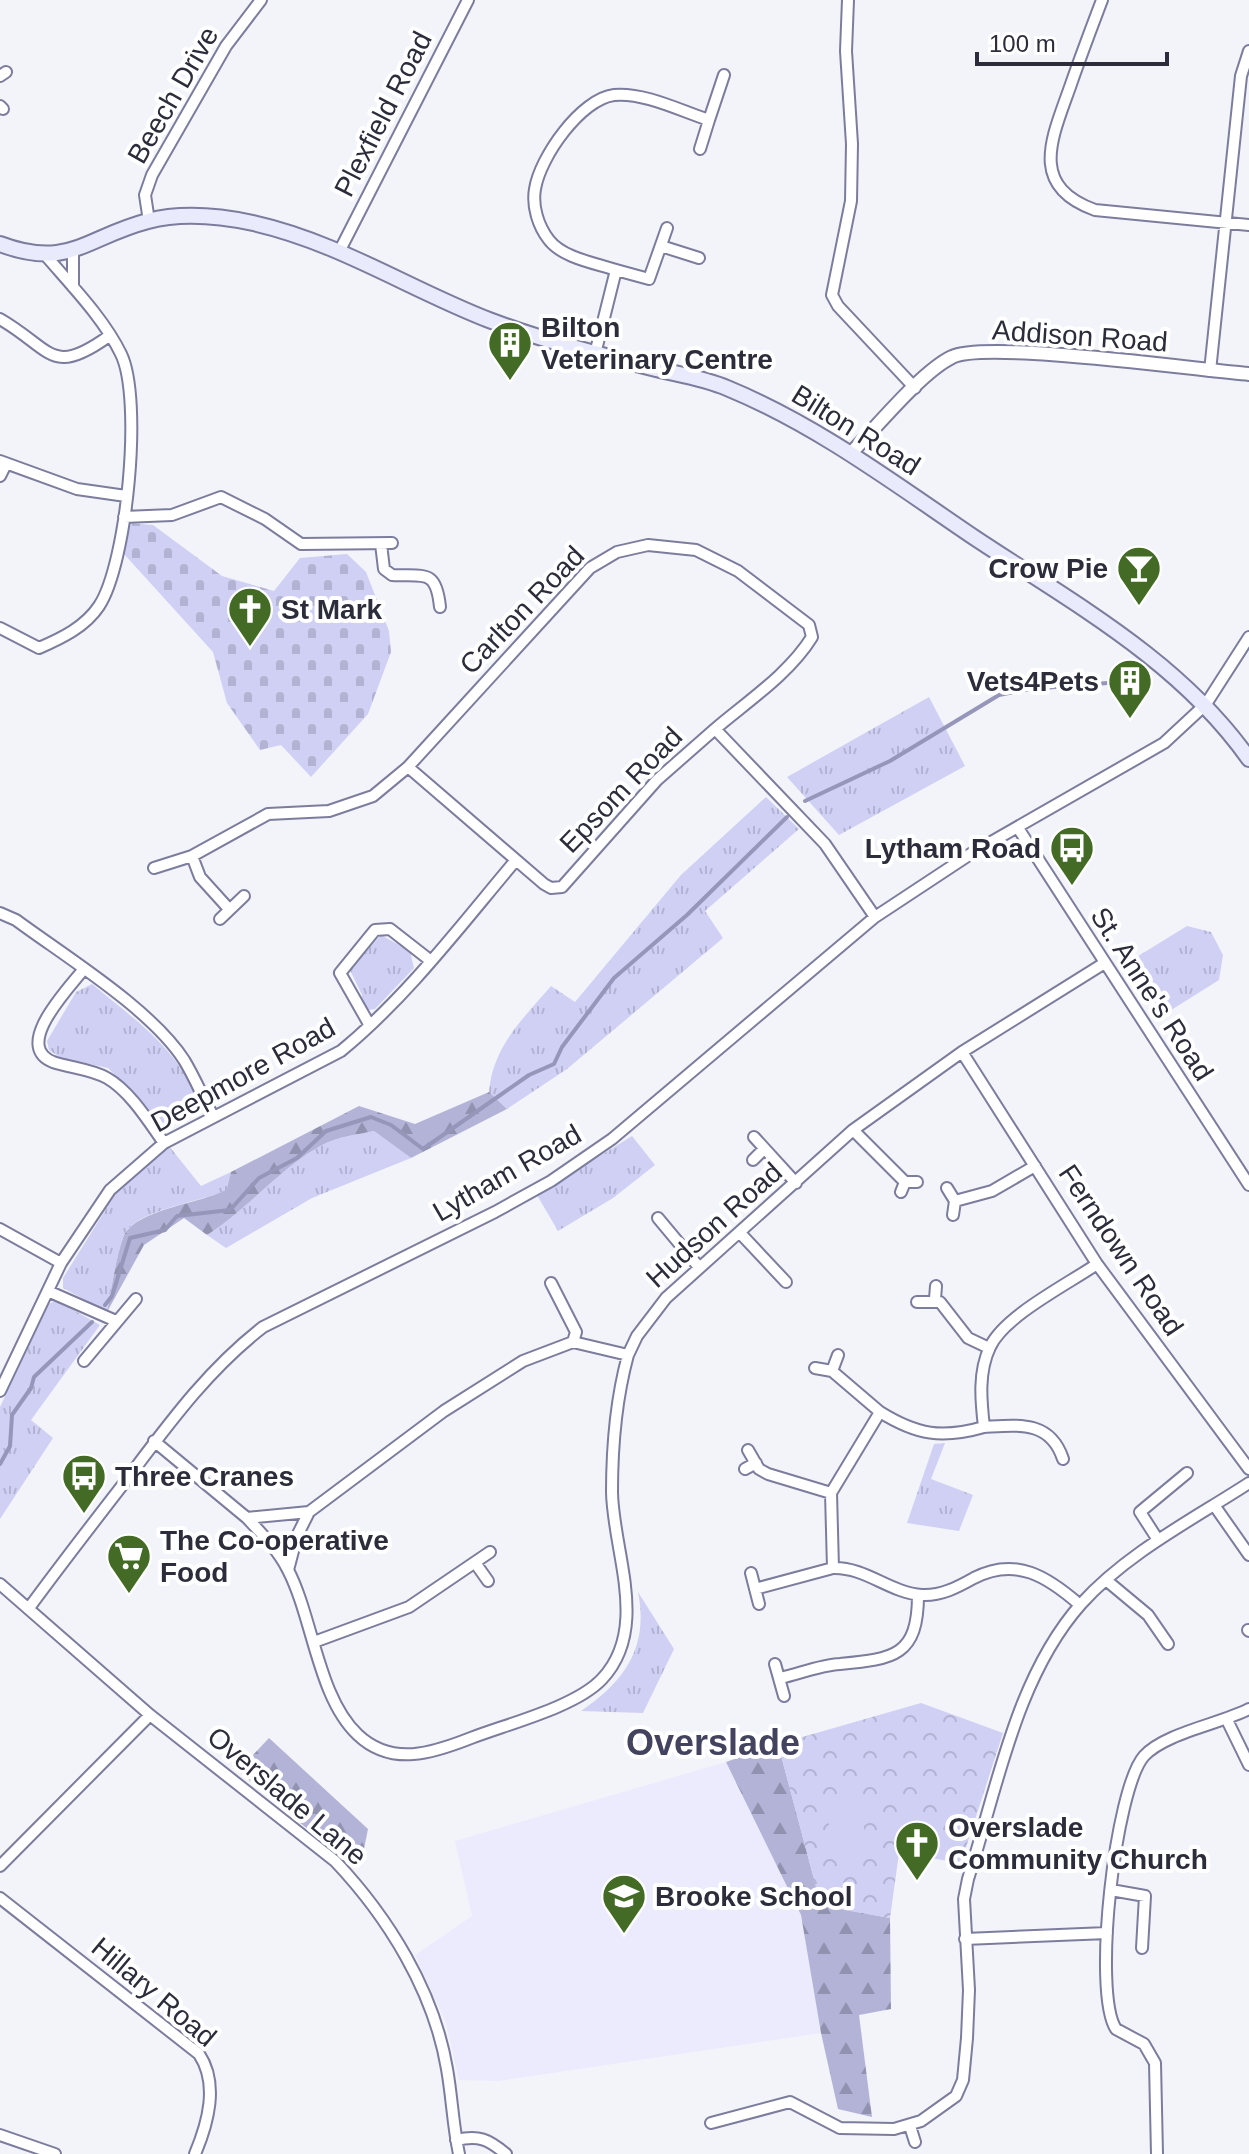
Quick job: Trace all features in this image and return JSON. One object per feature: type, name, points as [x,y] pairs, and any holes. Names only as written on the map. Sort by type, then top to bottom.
[{"type":"main road","name":"Bilton Road","points":[[47,257],[149,221],[209,216],[255,223],[340,250],[487,319],[595,354],[722,386],[779,411],[850,454],[1087,611],[1176,676],[1206,704],[1249,759]]},
{"type":"main road","points":[[0,244],[47,257]]},
{"type":"street","name":"Beech Drive","points":[[149,221],[145,195],[152,175],[226,46],[261,0]]},
{"type":"street","name":"Plexfield Road","points":[[340,250],[468,0]]},
{"type":"street","points":[[848,0],[846,51],[852,144],[851,201],[832,295],[838,306],[915,388]]},
{"type":"street","points":[[1102,0],[1050,142],[1050,161],[1059,188],[1079,204],[1095,210],[1249,225]]},
{"type":"street","points":[[1210,371],[1249,51]]},
{"type":"street","points":[[700,149],[724,75]]},
{"type":"street","points":[[667,228],[649,279],[616,270],[564,252],[544,233],[536,214],[535,191],[551,153],[585,107],[614,95],[640,98],[709,120]]},
{"type":"street","points":[[661,246],[699,258]]},
{"type":"street","points":[[73,250],[73,287]]},
{"type":"street","points":[[0,628],[39,648],[79,628],[98,607],[106,591],[124,517],[132,408],[125,365],[109,336],[47,257]]},
{"type":"street","points":[[595,354],[616,270]]},
{"type":"street","points":[[0,319],[67,360],[82,356],[109,336]]},
{"type":"street","name":"Addison Road","points":[[850,454],[915,388],[951,357],[1005,351],[1249,374]]},
{"type":"street","points":[[0,476],[3,462],[77,489],[126,496]]},
{"type":"street","points":[[124,517],[172,515],[221,497],[265,519],[301,544],[386,543],[384,569],[392,575],[430,578],[436,583],[440,607]]},
{"type":"street","name":"Carlton Road","points":[[154,868],[192,856],[268,814],[329,811],[373,796],[408,767],[590,568],[632,546],[667,544],[711,556],[738,571],[809,625],[812,637],[806,647],[715,729]]},
{"type":"street","name":"Lytham Road","points":[[29,1608],[154,1441],[223,1359],[263,1327],[551,1181],[645,1114],[875,917],[930,878],[1164,743],[1206,704],[1249,637]]},
{"type":"street","name":"Epsom Road","points":[[408,767],[551,888],[562,887],[657,780],[715,729],[811,827],[875,917]]},
{"type":"street","name":"St. Anne's Road","points":[[1018,828],[1103,964],[1249,1185]]},
{"type":"street","points":[[192,856],[200,877],[229,909]]},
{"type":"street","name":"Deepmore Road","points":[[0,1391],[50,1292],[61,1263],[110,1190],[164,1143],[341,1051],[431,961],[516,860]]},
{"type":"street","points":[[220,919],[244,896]]},
{"type":"street","points":[[0,913],[16,920],[158,1030],[183,1058],[213,1116]]},
{"type":"street","points":[[369,1024],[340,975],[342,966],[375,930],[390,929],[431,961]]},
{"type":"street","name":"Hudson Road","points":[[247,1518],[271,1544],[288,1570],[339,1711],[349,1726],[373,1746],[408,1756],[436,1752],[547,1708],[601,1680],[615,1660],[628,1613],[612,1491],[616,1405],[628,1355],[637,1336],[666,1298],[698,1266],[740,1233],[853,1130],[962,1052],[1103,964]]},
{"type":"street","points":[[83,970],[50,1013],[38,1035],[40,1052],[49,1060],[111,1080],[164,1143]]},
{"type":"street","name":"Ferndown Road","points":[[962,1052],[1097,1264],[1249,1469]]},
{"type":"street","points":[[853,1130],[903,1187],[917,1182]]},
{"type":"street","points":[[754,1137],[796,1183]]},
{"type":"street","points":[[753,1160],[764,1149]]},
{"type":"street","points":[[955,1201],[992,1191],[1035,1166]]},
{"type":"street","points":[[947,1188],[955,1201],[953,1215]]},
{"type":"street","points":[[658,1218],[698,1266]]},
{"type":"street","points":[[0,1229],[61,1263]]},
{"type":"street","points":[[740,1233],[786,1282]]},
{"type":"street","points":[[984,1427],[981,1395],[989,1348],[1018,1318],[1097,1264]]},
{"type":"street","points":[[551,1283],[576,1332],[573,1342]]},
{"type":"street","points":[[935,1299],[936,1286]]},
{"type":"street","points":[[50,1292],[116,1321]]},
{"type":"street","points":[[84,1361],[136,1299]]},
{"type":"street","points":[[935,1299],[950,1313],[968,1338],[989,1348]]},
{"type":"street","points":[[917,1302],[935,1299]]},
{"type":"street","points":[[288,1570],[297,1536],[309,1512],[444,1411],[523,1361],[573,1342],[628,1355]]},
{"type":"street","points":[[832,1371],[838,1355]]},
{"type":"street","points":[[815,1368],[832,1371],[880,1412],[904,1427],[928,1435],[953,1436],[984,1427],[1031,1426],[1058,1443],[1063,1459]]},
{"type":"street","points":[[833,1568],[831,1493],[880,1412]]},
{"type":"street","points":[[1058,1443],[1070,1436]]},
{"type":"street","points":[[154,1441],[247,1518],[309,1512]]},
{"type":"street","points":[[748,1450],[768,1474],[831,1493]]},
{"type":"street","points":[[745,1469],[756,1463]]},
{"type":"street","points":[[1158,1540],[1140,1512],[1187,1473]]},
{"type":"street","points":[[711,2123],[790,2102],[840,2128],[910,2126],[948,2105],[963,2080],[969,1990],[965,1939],[968,1879],[1013,1735],[1050,1648],[1080,1605],[1106,1580],[1158,1540],[1249,1483]]},
{"type":"street","points":[[1214,1505],[1249,1555]]},
{"type":"street","points":[[314,1642],[409,1607],[490,1552]]},
{"type":"street","points":[[476,1564],[488,1581]]},
{"type":"street","points":[[755,1589],[833,1568],[857,1570],[918,1595],[945,1592],[1006,1568],[1025,1570],[1050,1580],[1080,1605]]},
{"type":"street","points":[[751,1573],[759,1604]]},
{"type":"street","points":[[1106,1580],[1148,1615],[1168,1644]]},
{"type":"street","name":"Overslade Lane","points":[[0,1584],[150,1715],[335,1861],[375,1909],[411,1968],[432,2013],[447,2068],[459,2154]]},
{"type":"street","points":[[780,1678],[840,1664],[873,1662],[895,1654],[913,1636],[918,1595]]},
{"type":"street","points":[[775,1664],[784,1696]]},
{"type":"street","points":[[1157,2154],[1155,2063],[1144,2044],[1116,2029],[1110,2021],[1107,1933],[1122,1810],[1139,1763],[1147,1753],[1176,1737],[1249,1709]]},
{"type":"street","points":[[0,1866],[150,1715]]},
{"type":"street","points":[[1227,1720],[1249,1765]]},
{"type":"street","points":[[1111,1890],[1145,1896],[1142,1948]]},
{"type":"street","name":"Hillary Road","points":[[0,1898],[199,2054],[208,2070],[211,2091],[195,2154]]},
{"type":"street","points":[[965,1939],[1107,1933]]},
{"type":"street","points":[[910,2126],[915,2142]]},
{"type":"street","points":[[0,2135],[55,2154]]},
{"type":"street","points":[[456,2140],[475,2136],[489,2139],[506,2154]]},
{"type":"shaded area","name":"Brooke School","points":[[726,1762],[801,1915],[821,2033],[498,2081],[459,2080],[446,2023],[415,1955],[472,1916],[455,1841]]},
{"type":"green space","points":[[130,523],[153,525],[222,576],[274,591],[300,558],[347,554],[366,572],[389,631],[391,652],[368,714],[311,777],[281,745],[260,750],[227,703],[213,652],[124,554]]},
{"type":"green space","points":[[929,697],[965,766],[839,835],[787,777]]},
{"type":"green space","points":[[766,797],[799,829],[705,911],[723,938],[567,1069],[507,1109],[489,1092],[496,1061],[520,1022],[551,986],[575,1002],[681,875]]},
{"type":"green space","points":[[1187,926],[1211,932],[1223,955],[1219,980],[1160,1017],[1127,963]]},
{"type":"green space","points":[[381,935],[410,951],[414,968],[375,1009],[368,1010],[362,1005],[362,995],[350,970]]},
{"type":"green space","points":[[92,984],[156,1038],[183,1071],[198,1108],[192,1116],[166,1128],[108,1068],[61,1058],[49,1050],[47,1041],[76,992]]},
{"type":"green space","points":[[489,1092],[507,1109],[411,1158],[374,1131],[341,1138],[300,1159],[207,1235],[184,1218],[144,1245],[107,1312],[123,1238],[129,1228],[140,1220],[227,1189],[231,1172],[359,1106],[415,1124]]},
{"type":"green space","points":[[374,1131],[411,1158],[312,1198],[226,1248],[207,1235],[315,1149],[336,1139]]},
{"type":"green space","points":[[632,1136],[655,1165],[613,1198],[558,1231],[537,1195]]},
{"type":"green space","points":[[169,1146],[201,1186],[231,1172],[228,1189],[153,1213],[129,1228],[118,1256],[107,1312],[63,1288],[63,1278],[116,1193]]},
{"type":"green space","points":[[56,1300],[100,1325],[31,1420],[53,1438],[0,1519],[0,1407],[49,1304]]},
{"type":"green space","points":[[945,1443],[931,1479],[973,1495],[959,1531],[907,1523],[934,1444]]},
{"type":"green space","points":[[638,1592],[674,1649],[643,1713],[581,1711],[610,1687],[630,1661],[640,1630]]},
{"type":"green space","points":[[921,1703],[1003,1733],[961,1863],[899,1853],[890,1918],[821,1906],[778,1744]]},
{"type":"green space","points":[[269,1738],[368,1829],[363,1854],[353,1867],[238,1771]]},
{"type":"green space","points":[[778,1744],[821,1905],[890,1918],[891,2009],[859,2015],[872,2117],[838,2109],[821,2033],[801,1915],[726,1762]]},
{"type":"green space","points":[[860,1798],[868,1856],[834,1861],[826,1803]]},
{"type":"waterway","points":[[805,801],[890,761],[999,695],[1029,689],[1134,681]]},
{"type":"waterway","points":[[105,1305],[112,1296],[130,1238],[165,1230],[177,1216],[230,1210],[259,1178],[297,1158],[326,1131],[371,1117],[391,1125],[423,1149],[529,1075],[554,1064],[562,1047],[614,978],[687,915],[787,817]]},
{"type":"waterway","points":[[0,1464],[10,1446],[12,1415],[31,1388],[34,1377],[92,1322]]},
{"type":"place","name":"Bilton Veterinary Centre","points":[[510,382]]},
{"type":"place","name":"Crow Pie","points":[[1139,607]]},
{"type":"place","name":"St Mark","points":[[250,648]]},
{"type":"place","name":"Vets4Pets","points":[[1130,720]]},
{"type":"place","name":"Lytham Road","points":[[1072,887]]},
{"type":"place","name":"Three Cranes","points":[[84,1515]]},
{"type":"place","name":"The Co-operative Food","points":[[129,1595]]},
{"type":"place","name":"Overslade Community Church","points":[[917,1882]]},
{"type":"place","name":"Brooke School","points":[[624,1935]]},
{"type":"district","name":"Overslade","points":[[713,1742]]}]
